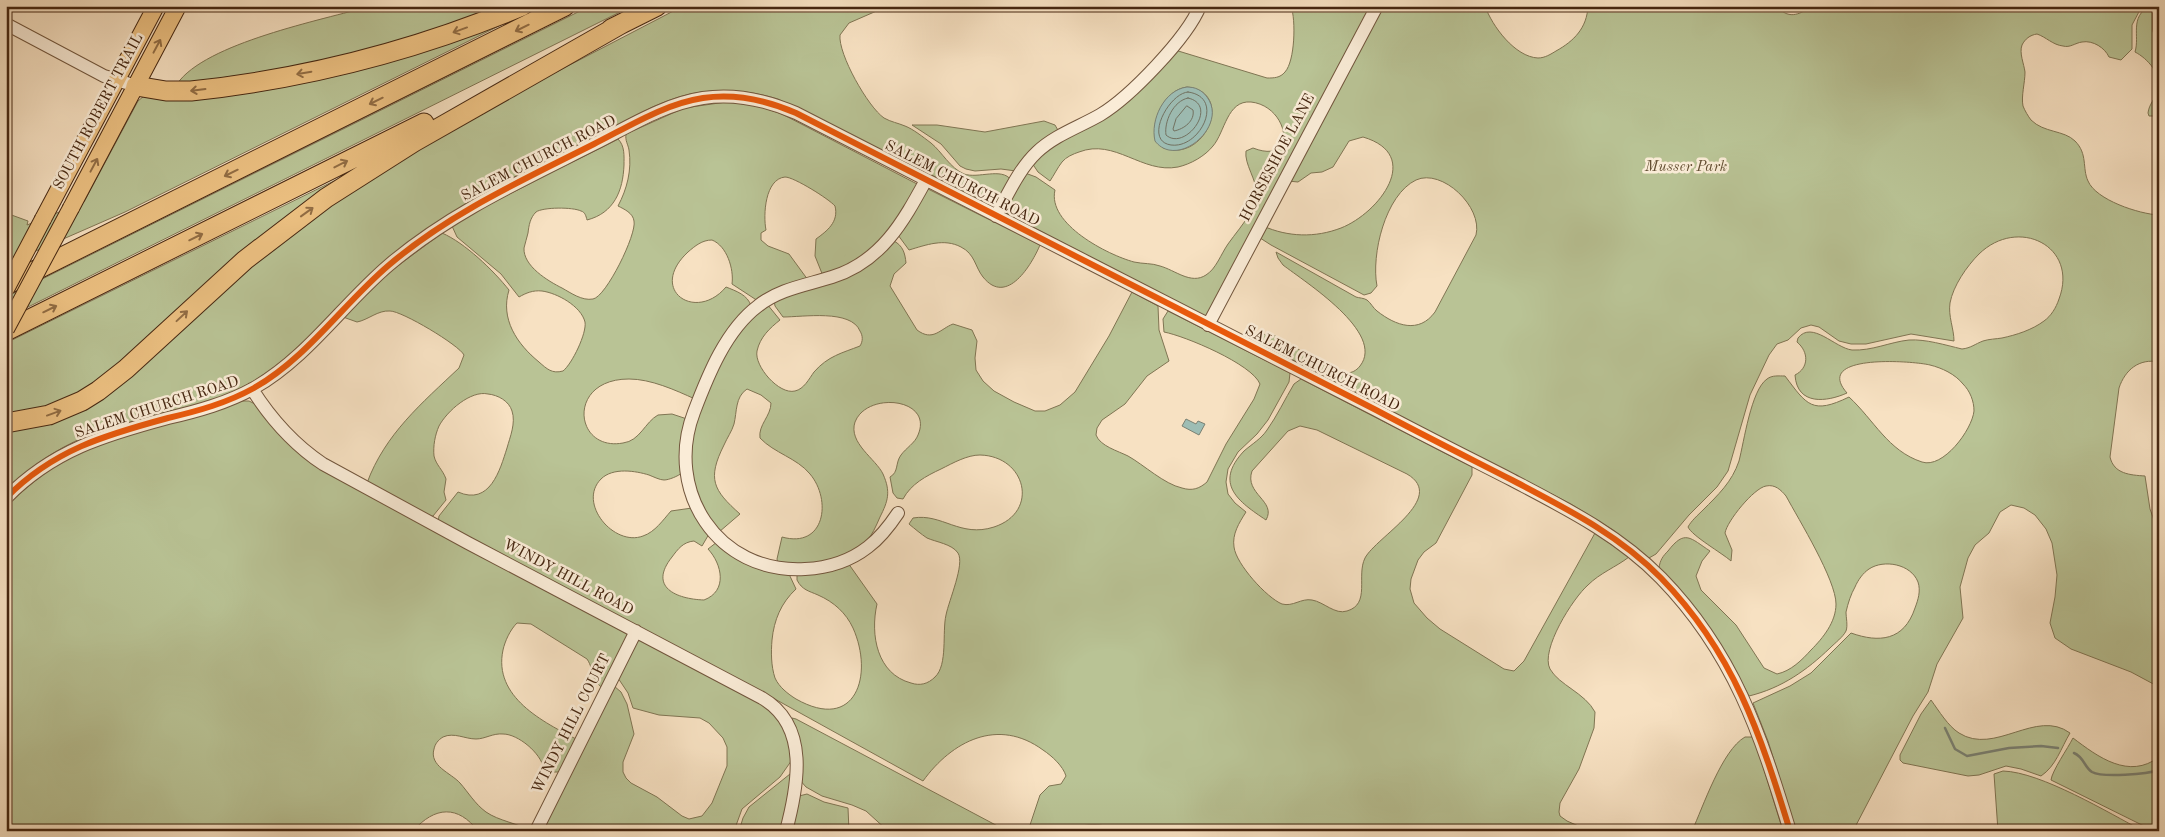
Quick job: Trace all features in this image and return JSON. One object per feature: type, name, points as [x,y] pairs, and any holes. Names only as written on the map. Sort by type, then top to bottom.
[{"type":"highway","points":[[136,86],[166,91],[196,90],[340,66],[437,38],[522,6]]},
{"type":"highway","points":[[6,285],[565,6]]},
{"type":"highway","points":[[6,330],[657,6]]},
{"type":"highway","points":[[6,423],[49,415],[82,401],[98,391],[126,369],[245,260],[326,198],[407,146],[623,23]]},
{"type":"highway","points":[[6,268],[80,238],[149,214]]},
{"type":"main road","name":"SOUTH ROBERT TRAIL","points":[[6,290],[156,6]]},
{"type":"main road","name":"SOUTH ROBERT TRAIL","points":[[6,330],[178,6]]},
{"type":"street","points":[[996,216],[1021,171],[1037,152],[1055,138],[1101,114],[1125,96],[1185,33],[1200,6]]},
{"type":"street","name":"HORSESHOE LANE","points":[[1208,324],[1377,6]]},
{"type":"street","points":[[2159,13],[2159,29]]},
{"type":"street","points":[[6,24],[116,81],[136,86]]},
{"type":"street","name":"SALEM CHURCH ROAD","points":[[6,498],[36,472],[80,445],[122,431],[211,407],[252,389],[270,378],[293,358],[387,267],[443,224],[560,161],[682,102],[731,96],[757,99],[776,105],[926,180],[1563,507],[1609,534],[1638,557],[1686,607],[1709,638],[1731,674],[1758,730],[1790,831]]},
{"type":"street","points":[[898,514],[870,546],[836,564],[800,570],[765,565],[731,548],[716,535],[703,519],[688,484],[685,465],[686,444],[691,420],[710,375],[728,340],[744,318],[758,306],[780,293],[845,273],[866,261],[892,236],[926,180]]},
{"type":"street","name":"WINDY HILL ROAD","points":[[252,389],[264,408],[283,431],[300,448],[322,464],[776,707],[784,717],[792,734],[797,762],[793,799],[786,831]]},
{"type":"street","name":"WINDY HILL COURT","points":[[536,831],[636,631]]},
{"type":"green space","points":[[371,6],[508,6],[461,24],[315,65],[177,84],[191,69],[212,56],[238,45],[295,26]]},
{"type":"green space","points":[[590,6],[632,6],[6,318],[6,297]]},
{"type":"green space","points":[[683,6],[888,6],[849,23],[840,35],[849,67],[870,103],[884,118],[918,133],[931,143],[950,164],[964,174],[1002,174],[1011,180],[995,204],[989,205],[778,99],[745,92],[723,91],[690,94],[664,102],[640,113],[485,193],[433,225],[369,275],[291,353],[257,379],[239,389],[200,404],[120,425],[87,436],[50,455],[6,489],[6,428],[47,421],[363,180],[489,107]]},
{"type":"green space","points":[[1291,6],[1374,6],[1207,317],[1007,214],[1006,207],[1025,173],[1036,177],[1055,190],[1055,203],[1060,215],[1070,226],[1095,245],[1134,262],[1157,265],[1189,278],[1200,278],[1206,275],[1216,265],[1228,244],[1248,217],[1255,202],[1256,189],[1247,161],[1246,151],[1253,148],[1268,151],[1277,149],[1283,142],[1284,133],[1280,123],[1274,113],[1264,106],[1251,102],[1237,106],[1232,111],[1210,150],[1188,164],[1178,167],[1152,166],[1117,152],[1105,149],[1092,149],[1077,153],[1066,159],[1060,164],[1050,181],[1038,172],[1032,163],[1043,152],[1097,121],[1175,50],[1267,78],[1281,75],[1288,67],[1293,50],[1293,12]],"holes":[[[1187,87],[1200,91],[1208,98],[1212,108],[1207,129],[1200,139],[1191,146],[1179,150],[1163,148],[1155,138],[1155,130],[1158,114],[1166,99],[1172,93]]]},
{"type":"green space","name":"Musser Park","points":[[1380,6],[1485,6],[1488,14],[1505,39],[1521,52],[1538,58],[1550,55],[1574,38],[1585,21],[1588,6],[1777,6],[1785,13],[1793,15],[1811,6],[2142,6],[2132,25],[2132,49],[2121,60],[2109,57],[2102,48],[2094,43],[2082,42],[2066,46],[2056,44],[2037,34],[2030,36],[2022,45],[2021,51],[2025,72],[2022,98],[2023,106],[2031,120],[2042,127],[2070,137],[2075,141],[2082,151],[2088,181],[2100,194],[2130,209],[2159,215],[2159,362],[2152,361],[2139,364],[2125,376],[2119,388],[2110,457],[2112,463],[2119,470],[2128,474],[2145,476],[2150,509],[2159,534],[2159,625],[2156,631],[2159,649],[2159,687],[2131,672],[2071,649],[2055,638],[2050,623],[2057,575],[2052,543],[2046,529],[2035,515],[2024,508],[2011,505],[2000,512],[1989,533],[1975,545],[1968,558],[1960,587],[1963,618],[1937,664],[1928,692],[1913,716],[1853,831],[1796,831],[1768,741],[1753,703],[1790,686],[1811,673],[1851,633],[1871,638],[1881,638],[1897,633],[1910,619],[1915,608],[1919,592],[1918,582],[1910,571],[1896,565],[1882,564],[1869,569],[1859,579],[1851,596],[1846,612],[1847,629],[1841,638],[1812,664],[1793,677],[1761,693],[1749,696],[1732,664],[1659,568],[1661,560],[1674,544],[1683,538],[1692,539],[1710,551],[1702,561],[1696,576],[1701,590],[1736,625],[1764,668],[1777,674],[1796,665],[1816,645],[1828,629],[1834,617],[1836,604],[1830,580],[1824,566],[1786,496],[1775,487],[1766,486],[1755,493],[1742,506],[1725,533],[1732,550],[1731,561],[1695,535],[1688,527],[1733,475],[1739,461],[1752,405],[1761,385],[1771,377],[1785,376],[1805,400],[1818,406],[1849,397],[1891,443],[1910,457],[1930,463],[1939,460],[1962,437],[1968,428],[1974,411],[1970,393],[1956,377],[1944,370],[1920,363],[1869,362],[1843,371],[1840,380],[1847,393],[1831,398],[1814,399],[1807,397],[1797,385],[1795,375],[1803,368],[1806,360],[1804,350],[1797,342],[1798,338],[1804,333],[1817,333],[1852,350],[1867,349],[1909,340],[1922,340],[1962,349],[1985,340],[2013,335],[2029,330],[2047,319],[2053,312],[2059,299],[2063,280],[2060,264],[2053,251],[2041,242],[2027,238],[2011,238],[1994,243],[1974,259],[1965,270],[1954,290],[1950,303],[1950,318],[1954,341],[1911,334],[1866,344],[1851,344],[1839,341],[1819,327],[1811,325],[1801,328],[1788,340],[1777,344],[1769,355],[1750,395],[1728,471],[1717,487],[1689,515],[1656,554],[1649,558],[1613,530],[1571,504],[1252,340],[1260,334],[1273,335],[1332,370],[1344,373],[1354,371],[1360,366],[1365,353],[1362,339],[1353,324],[1324,296],[1283,265],[1276,252],[1356,297],[1367,300],[1377,311],[1392,321],[1399,324],[1415,325],[1429,319],[1435,312],[1476,235],[1473,213],[1467,202],[1458,192],[1437,180],[1426,178],[1416,180],[1405,188],[1388,212],[1376,258],[1377,286],[1371,293],[1364,295],[1257,236],[1263,226],[1272,230],[1302,235],[1311,235],[1341,228],[1355,221],[1369,210],[1381,197],[1389,184],[1393,170],[1391,157],[1381,145],[1363,137],[1349,141],[1333,167],[1322,172],[1311,173],[1298,182],[1288,181]]},
{"type":"green space","points":[[2150,6],[2157,6],[2155,29],[2159,39],[2159,85],[2153,68],[2135,52],[2136,27],[2140,16]]},
{"type":"green space","points":[[523,14],[125,212],[6,264],[6,213],[28,221],[27,225],[84,202],[138,101],[144,96],[166,97]]},
{"type":"green space","points":[[2159,85],[2159,116],[2149,116],[2150,107]]},
{"type":"green space","points":[[726,102],[755,105],[782,114],[917,184],[897,221],[881,242],[861,259],[823,276],[815,256],[816,239],[834,221],[835,206],[803,184],[785,177],[778,179],[769,191],[765,207],[766,230],[761,233],[761,240],[768,246],[789,254],[808,280],[778,290],[758,301],[732,284],[731,265],[722,247],[712,240],[699,244],[688,252],[677,266],[672,279],[674,289],[680,297],[690,302],[702,302],[714,297],[726,287],[744,296],[751,306],[725,338],[695,399],[654,383],[629,379],[609,382],[595,390],[586,402],[584,414],[587,427],[594,437],[607,443],[629,442],[658,415],[672,414],[687,419],[682,443],[682,473],[664,480],[631,471],[618,471],[606,475],[595,489],[593,500],[596,510],[602,521],[611,529],[621,535],[632,538],[651,532],[671,511],[692,508],[709,534],[702,546],[694,541],[681,546],[665,567],[663,576],[664,584],[668,589],[684,597],[704,600],[712,596],[717,590],[720,584],[719,569],[717,562],[708,549],[717,542],[751,563],[769,570],[789,574],[796,589],[786,600],[779,612],[771,649],[775,678],[787,693],[817,708],[833,709],[846,704],[855,694],[860,680],[859,646],[853,628],[843,613],[834,605],[801,586],[797,580],[797,574],[824,571],[848,563],[877,604],[875,616],[876,640],[883,662],[899,678],[914,684],[927,683],[935,677],[942,665],[946,615],[958,573],[960,558],[952,547],[927,538],[909,524],[913,518],[923,517],[961,528],[982,530],[994,527],[1008,520],[1018,510],[1022,498],[1017,474],[1008,465],[996,458],[980,455],[960,460],[930,475],[919,481],[903,499],[897,498],[893,493],[890,477],[895,473],[901,455],[917,438],[920,423],[917,413],[908,406],[897,403],[884,403],[872,406],[862,412],[855,422],[854,430],[859,444],[883,474],[888,491],[887,501],[872,534],[856,550],[836,560],[800,566],[778,564],[777,559],[782,537],[796,539],[808,536],[816,529],[822,509],[821,496],[817,485],[805,468],[772,448],[760,438],[761,429],[771,403],[761,395],[747,389],[738,400],[734,424],[719,457],[714,475],[719,491],[740,514],[719,532],[704,513],[695,493],[690,473],[693,431],[708,389],[732,343],[750,320],[767,304],[780,320],[760,341],[757,351],[759,364],[769,378],[782,389],[789,391],[798,390],[804,386],[814,372],[825,362],[860,346],[862,335],[855,324],[837,317],[783,317],[775,306],[774,300],[852,274],[873,261],[894,241],[903,250],[906,263],[894,274],[890,286],[917,330],[932,335],[953,324],[972,330],[977,341],[976,370],[983,381],[994,391],[1035,411],[1045,411],[1060,405],[1075,392],[1109,336],[1132,292],[1158,306],[1159,330],[1169,361],[1147,376],[1125,404],[1102,420],[1097,428],[1096,435],[1105,445],[1128,456],[1175,486],[1192,489],[1198,488],[1207,482],[1226,444],[1254,399],[1260,384],[1245,368],[1232,360],[1187,339],[1164,332],[1163,319],[1168,311],[1290,373],[1289,382],[1268,420],[1257,434],[1238,452],[1228,469],[1226,482],[1228,494],[1246,512],[1235,533],[1234,547],[1236,554],[1253,580],[1268,595],[1282,604],[1286,605],[1304,600],[1312,600],[1343,612],[1354,607],[1359,602],[1361,596],[1365,558],[1406,517],[1415,506],[1419,494],[1417,484],[1407,474],[1317,430],[1300,426],[1288,431],[1252,471],[1252,486],[1267,508],[1266,520],[1239,499],[1230,483],[1235,463],[1244,451],[1265,433],[1294,384],[1301,379],[1472,467],[1472,475],[1436,543],[1424,552],[1418,560],[1411,579],[1410,589],[1414,603],[1427,618],[1440,629],[1504,669],[1514,671],[1524,661],[1595,533],[1629,557],[1588,585],[1574,601],[1554,638],[1548,660],[1554,675],[1591,705],[1595,712],[1594,728],[1579,769],[1560,803],[1559,812],[1560,816],[1567,821],[1590,831],[1120,831],[1104,826],[1089,825],[1055,832],[1028,831],[1040,795],[1049,786],[1061,784],[1066,776],[1053,758],[1026,740],[1009,735],[977,738],[962,745],[948,755],[923,781],[764,693],[438,522],[439,516],[458,492],[469,495],[478,494],[492,484],[497,475],[507,448],[513,420],[511,407],[499,397],[481,394],[467,398],[448,414],[439,426],[436,433],[434,456],[446,479],[444,492],[446,500],[433,516],[430,517],[367,483],[375,465],[394,434],[418,407],[459,368],[464,355],[442,337],[396,312],[381,312],[357,322],[343,317],[391,271],[442,233],[460,243],[478,258],[509,290],[507,311],[512,330],[531,355],[547,369],[556,372],[563,371],[574,355],[584,333],[585,322],[583,316],[568,301],[548,292],[533,291],[519,297],[501,274],[457,237],[452,226],[482,208],[618,139],[624,151],[622,184],[615,200],[610,206],[596,217],[587,220],[583,212],[577,210],[551,208],[540,210],[532,217],[524,248],[528,261],[537,272],[577,296],[593,299],[599,296],[620,264],[634,228],[632,216],[618,206],[624,193],[629,172],[630,157],[626,134],[684,108]]},
{"type":"green space","points":[[1044,121],[1055,125],[1059,132],[1016,171],[1001,169],[975,171],[966,169],[960,166],[941,144],[912,125],[937,125],[985,132]]},
{"type":"green space","points":[[344,176],[124,366],[71,402],[6,418],[6,343]]},
{"type":"green space","points":[[928,189],[1040,245],[1031,262],[1018,279],[1009,285],[1001,287],[992,285],[980,273],[969,253],[955,244],[935,243],[909,250],[898,235]]},
{"type":"green space","points":[[242,401],[249,401],[255,404],[288,443],[627,634],[628,637],[604,689],[596,682],[587,659],[531,624],[517,623],[508,636],[503,650],[502,667],[506,681],[513,694],[536,716],[578,740],[561,772],[544,769],[534,751],[522,741],[509,735],[496,734],[476,739],[455,735],[447,736],[440,739],[435,745],[433,755],[438,765],[460,783],[482,809],[497,818],[531,831],[478,831],[462,817],[446,812],[430,817],[413,831],[6,831],[6,507],[44,474],[86,449],[124,435],[204,414]]},
{"type":"green space","points":[[638,640],[760,702],[781,718],[794,757],[780,777],[742,809],[734,831],[617,831],[603,827],[591,831],[542,831],[614,686],[621,692],[627,704],[634,734],[623,762],[623,772],[626,778],[689,819],[702,816],[712,803],[727,766],[727,747],[723,738],[709,723],[700,718],[659,715],[633,708],[628,693],[618,678]]},
{"type":"green space","points":[[1931,700],[1955,730],[1973,739],[2001,737],[2029,728],[2043,726],[2057,727],[2070,733],[2051,767],[2041,776],[2006,766],[1979,775],[1968,776],[1903,763],[1900,760],[1900,755],[1921,714]]},
{"type":"green space","points":[[792,718],[1007,831],[888,831],[866,811],[822,796],[806,787],[799,779]]},
{"type":"green space","points":[[1745,737],[1754,737],[1783,831],[1692,831],[1721,766],[1737,744]]},
{"type":"green space","points":[[2073,738],[2103,758],[2125,766],[2148,764],[2159,757],[2157,830],[2148,828],[2051,780],[2057,765]]},
{"type":"green space","points":[[2003,771],[2019,773],[2055,786],[2094,804],[2143,831],[1998,831],[1994,774]]},
{"type":"green space","points":[[794,772],[783,831],[739,831],[749,807]]},
{"type":"green space","points":[[807,794],[824,802],[848,808],[849,831],[788,831],[799,796]]},
{"type":"water","points":[[1187,87],[1198,89],[1207,97],[1212,108],[1211,120],[1206,131],[1198,141],[1176,150],[1164,149],[1155,141],[1154,133],[1157,115],[1165,100],[1179,89]]},
{"type":"water","points":[[1186,419],[1196,424],[1198,421],[1205,424],[1199,435],[1182,426]]},
{"type":"waterway","points":[[1945,728],[1955,749],[1967,756],[2009,748],[2041,746],[2058,748]]},
{"type":"waterway","points":[[2074,753],[2080,757],[2089,770],[2098,774],[2125,775],[2159,770]]},
{"type":"cycle path","points":[[6,498],[24,481],[42,468],[81,446],[145,424],[212,406],[254,388],[291,362],[372,280],[412,246],[462,213],[514,184],[674,105],[703,98],[727,96],[762,101],[796,113],[1512,480],[1609,535],[1661,578],[1708,635],[1742,696],[1767,761],[1790,831]]}]
